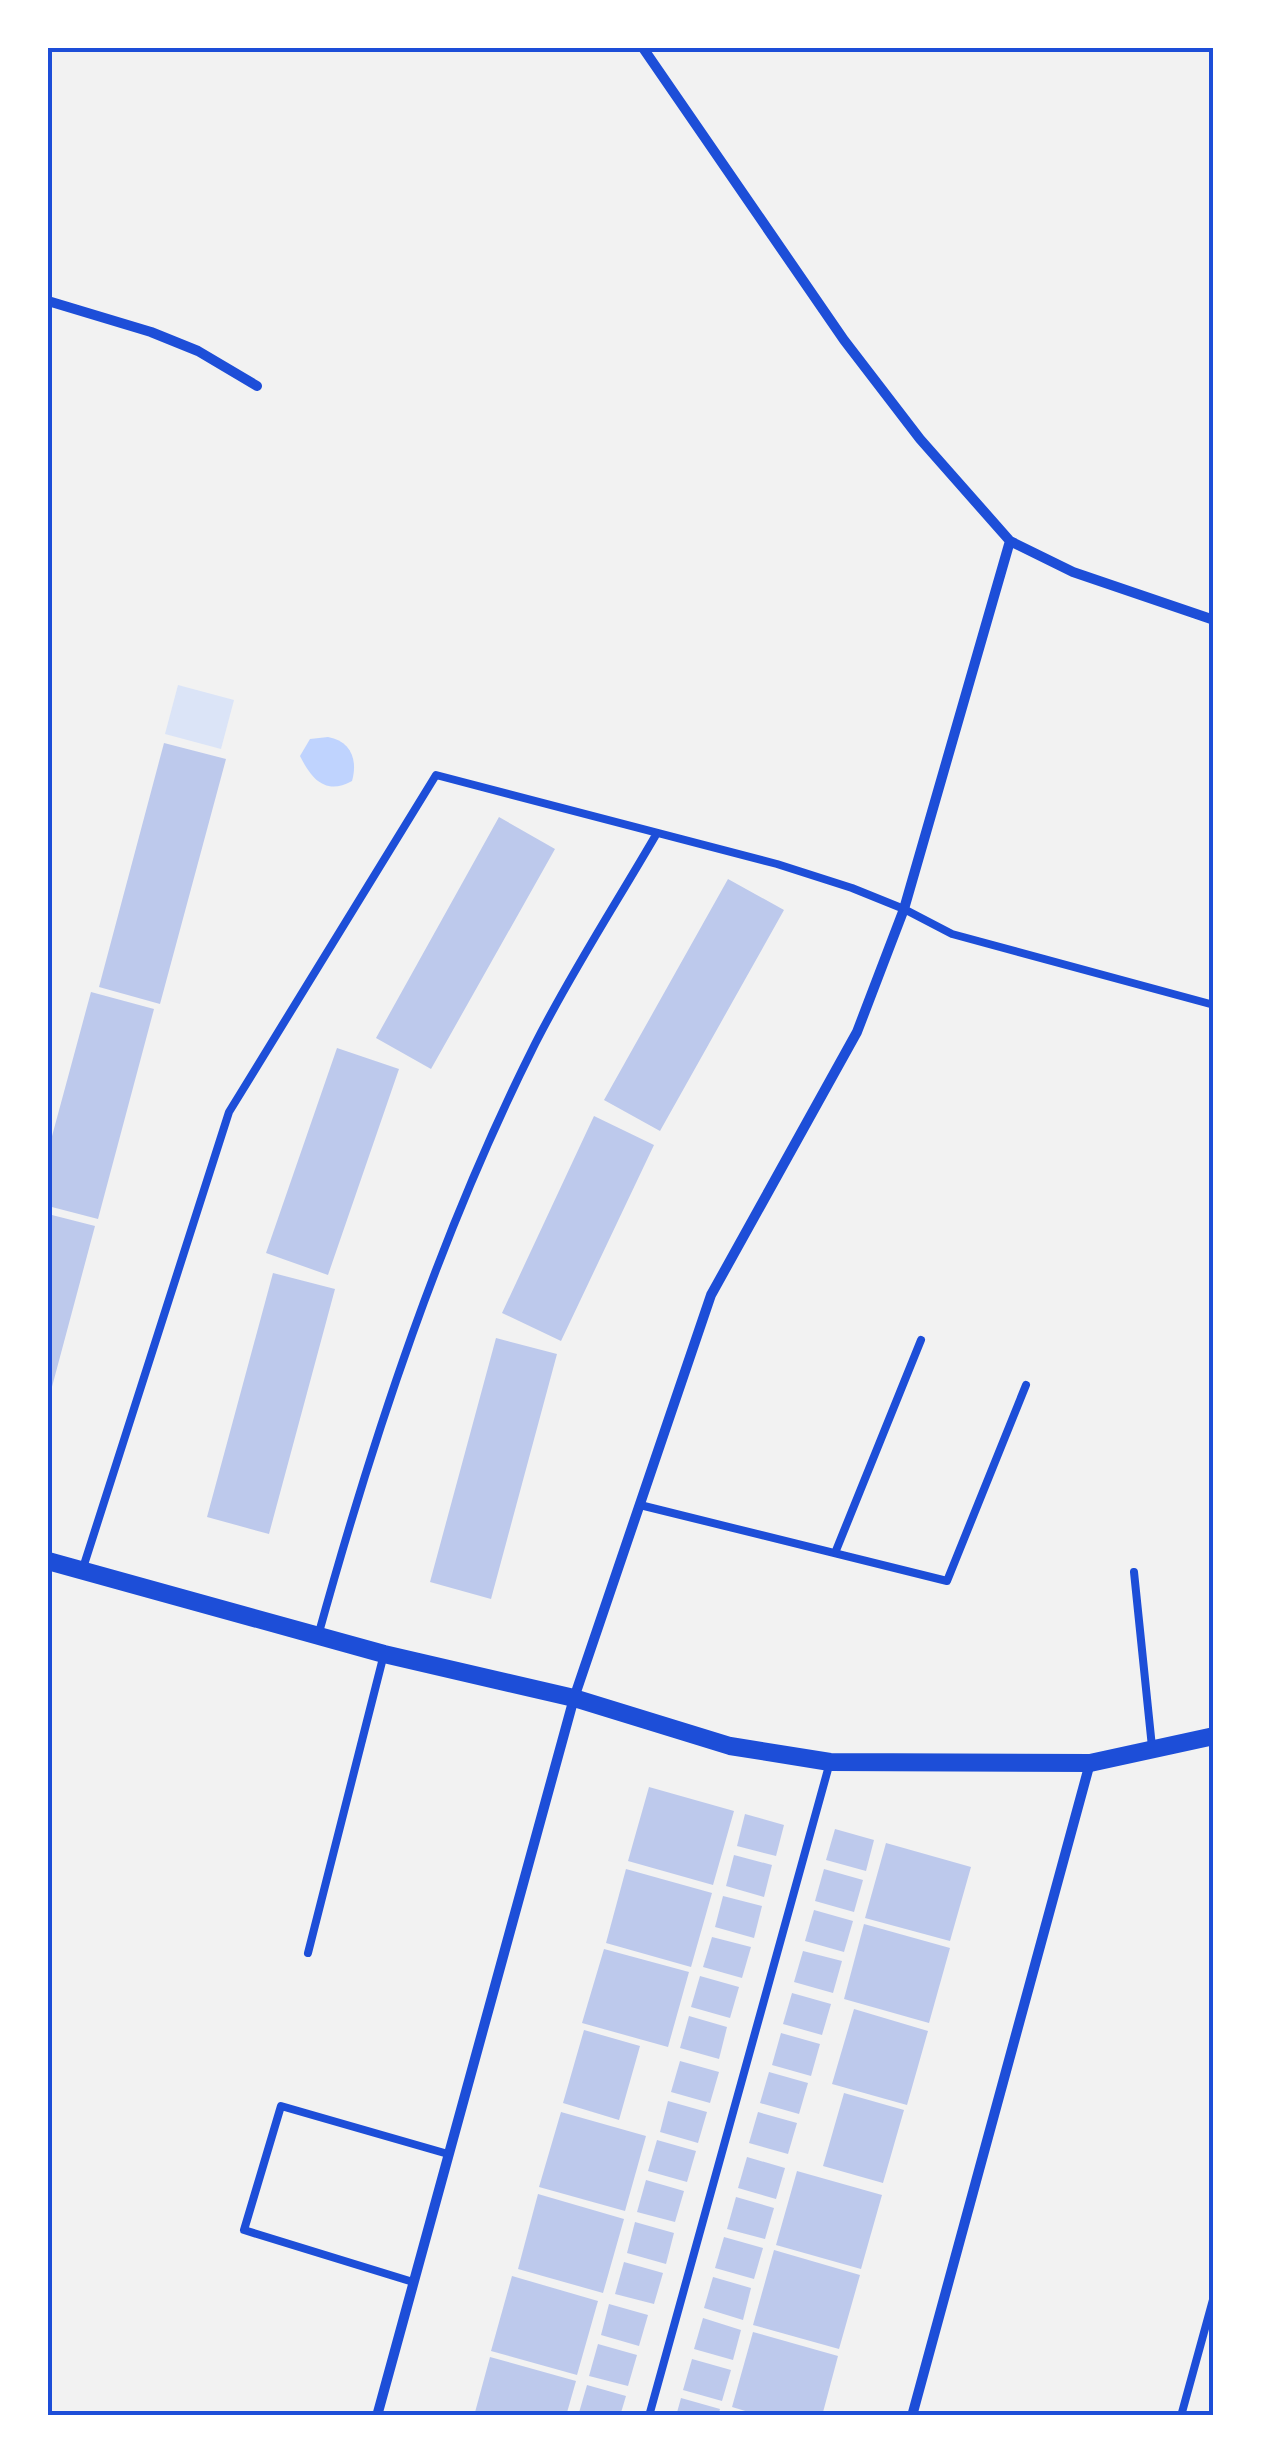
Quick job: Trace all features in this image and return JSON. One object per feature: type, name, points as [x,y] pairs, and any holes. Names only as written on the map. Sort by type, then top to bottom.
[{"type":"street","points":[[643,48],[844,340],[920,439],[1010,541],[1073,572],[1214,620]]},
{"type":"street","points":[[48,302],[182,344],[257,386]]},
{"type":"street","points":[[377,2416],[574,1698],[711,1296],[857,1032],[904,909],[1010,541]]},
{"type":"street","points":[[48,1561],[384,1654],[574,1698],[730,1746],[830,1762],[1090,1764],[1214,1736]]},
{"type":"street","points":[[912,2416],[1090,1764]]},
{"type":"lane","points":[[82,1572],[228,1112],[436,775],[814,876],[904,909],[952,934],[1214,1005]]},
{"type":"lane","points":[[318,1636],[418,1320],[472,1183],[536,1042],[657,832]]},
{"type":"lane","points":[[835,1553],[921,1340]]},
{"type":"lane","points":[[640,1504],[948,1581],[1026,1385]]},
{"type":"lane","points":[[1134,1572],[1152,1750]]},
{"type":"lane","points":[[308,1953],[384,1654]]},
{"type":"lane","points":[[649,2416],[830,1762]]},
{"type":"lane","points":[[413,2282],[244,2230],[281,2106],[448,2154]]},
{"type":"lane","points":[[1181,2416],[1214,2296]]},
{"type":"shaded area","points":[[178,685],[234,700],[221,749],[165,734]]},
{"type":"water","points":[[328,737],[347,747],[354,766],[352,781],[334,787],[320,782],[300,756],[310,739]]},
{"type":"building","points":[[164,743],[226,759],[160,1004],[99,987]]},
{"type":"building","points":[[499,817],[555,849],[431,1069],[376,1038]]},
{"type":"building","points":[[728,879],[784,910],[660,1131],[604,1100]]},
{"type":"building","points":[[91,992],[154,1009],[98,1219],[48,1206],[48,1151]]},
{"type":"building","points":[[337,1048],[399,1069],[328,1275],[266,1253]]},
{"type":"building","points":[[594,1116],[654,1145],[561,1341],[502,1313]]},
{"type":"building","points":[[48,1214],[95,1226],[49,1398],[48,1398]]},
{"type":"building","points":[[273,1273],[335,1289],[269,1534],[207,1517]]},
{"type":"building","points":[[496,1338],[557,1354],[491,1599],[430,1582]]},
{"type":"building","points":[[649,1787],[734,1811],[713,1885],[628,1861]]},
{"type":"building","points":[[745,1814],[784,1825],[776,1856],[737,1846]]},
{"type":"building","points":[[835,1829],[874,1840],[866,1871],[826,1860]]},
{"type":"building","points":[[886,1843],[971,1867],[950,1941],[865,1918]]},
{"type":"building","points":[[734,1855],[772,1865],[764,1897],[726,1886]]},
{"type":"building","points":[[626,1869],[712,1893],[691,1967],[606,1943]]},
{"type":"building","points":[[824,1869],[863,1880],[854,1912],[815,1901]]},
{"type":"building","points":[[723,1896],[762,1906],[754,1938],[715,1927]]},
{"type":"building","points":[[814,1910],[853,1921],[844,1952],[805,1941]]},
{"type":"building","points":[[864,1924],[950,1948],[929,2023],[844,1999]]},
{"type":"building","points":[[712,1937],[751,1947],[742,1978],[703,1967]]},
{"type":"building","points":[[604,1949],[689,1972],[668,2047],[582,2023]]},
{"type":"building","points":[[803,1951],[842,1961],[833,1993],[794,1982]]},
{"type":"building","points":[[700,1976],[739,1987],[730,2018],[691,2007]]},
{"type":"building","points":[[792,1993],[831,2004],[822,2035],[783,2024]]},
{"type":"building","points":[[854,2009],[928,2031],[907,2105],[832,2084]]},
{"type":"building","points":[[689,2016],[727,2027],[719,2059],[680,2048]]},
{"type":"building","points":[[584,2030],[640,2046],[619,2120],[563,2103]]},
{"type":"building","points":[[781,2033],[820,2044],[811,2076],[772,2065]]},
{"type":"building","points":[[680,2061],[719,2072],[710,2103],[671,2092]]},
{"type":"building","points":[[769,2072],[808,2083],[799,2114],[760,2103]]},
{"type":"building","points":[[844,2093],[904,2110],[883,2183],[823,2166]]},
{"type":"building","points":[[668,2101],[707,2112],[698,2143],[660,2132]]},
{"type":"building","points":[[561,2112],[646,2136],[625,2211],[539,2187]]},
{"type":"building","points":[[758,2112],[797,2123],[788,2154],[749,2143]]},
{"type":"building","points":[[657,2140],[696,2151],[687,2182],[648,2171]]},
{"type":"building","points":[[747,2157],[785,2168],[776,2199],[738,2188]]},
{"type":"building","points":[[797,2171],[882,2195],[861,2269],[776,2245]]},
{"type":"building","points":[[646,2180],[684,2191],[675,2222],[637,2212]]},
{"type":"building","points":[[538,2194],[624,2219],[603,2293],[518,2269]]},
{"type":"building","points":[[736,2197],[774,2208],[765,2239],[727,2229]]},
{"type":"building","points":[[635,2222],[674,2233],[666,2264],[627,2253]]},
{"type":"building","points":[[724,2237],[763,2248],[754,2279],[715,2268]]},
{"type":"building","points":[[774,2250],[860,2275],[839,2349],[753,2325]]},
{"type":"building","points":[[624,2262],[663,2273],[654,2304],[615,2294]]},
{"type":"building","points":[[512,2276],[598,2301],[577,2375],[491,2351]]},
{"type":"building","points":[[713,2277],[751,2288],[743,2320],[704,2308]]},
{"type":"building","points":[[609,2304],[648,2315],[639,2346],[601,2335]]},
{"type":"building","points":[[703,2318],[741,2330],[733,2360],[694,2349]]},
{"type":"building","points":[[753,2332],[838,2356],[822,2416],[762,2416],[732,2407]]},
{"type":"building","points":[[598,2344],[637,2355],[628,2386],[589,2376]]},
{"type":"building","points":[[490,2357],[576,2381],[566,2416],[474,2416]]},
{"type":"building","points":[[692,2359],[731,2370],[722,2401],[683,2390]]},
{"type":"building","points":[[587,2385],[626,2396],[620,2416],[578,2416]]},
{"type":"building","points":[[681,2398],[720,2409],[718,2416],[676,2416]]}]
